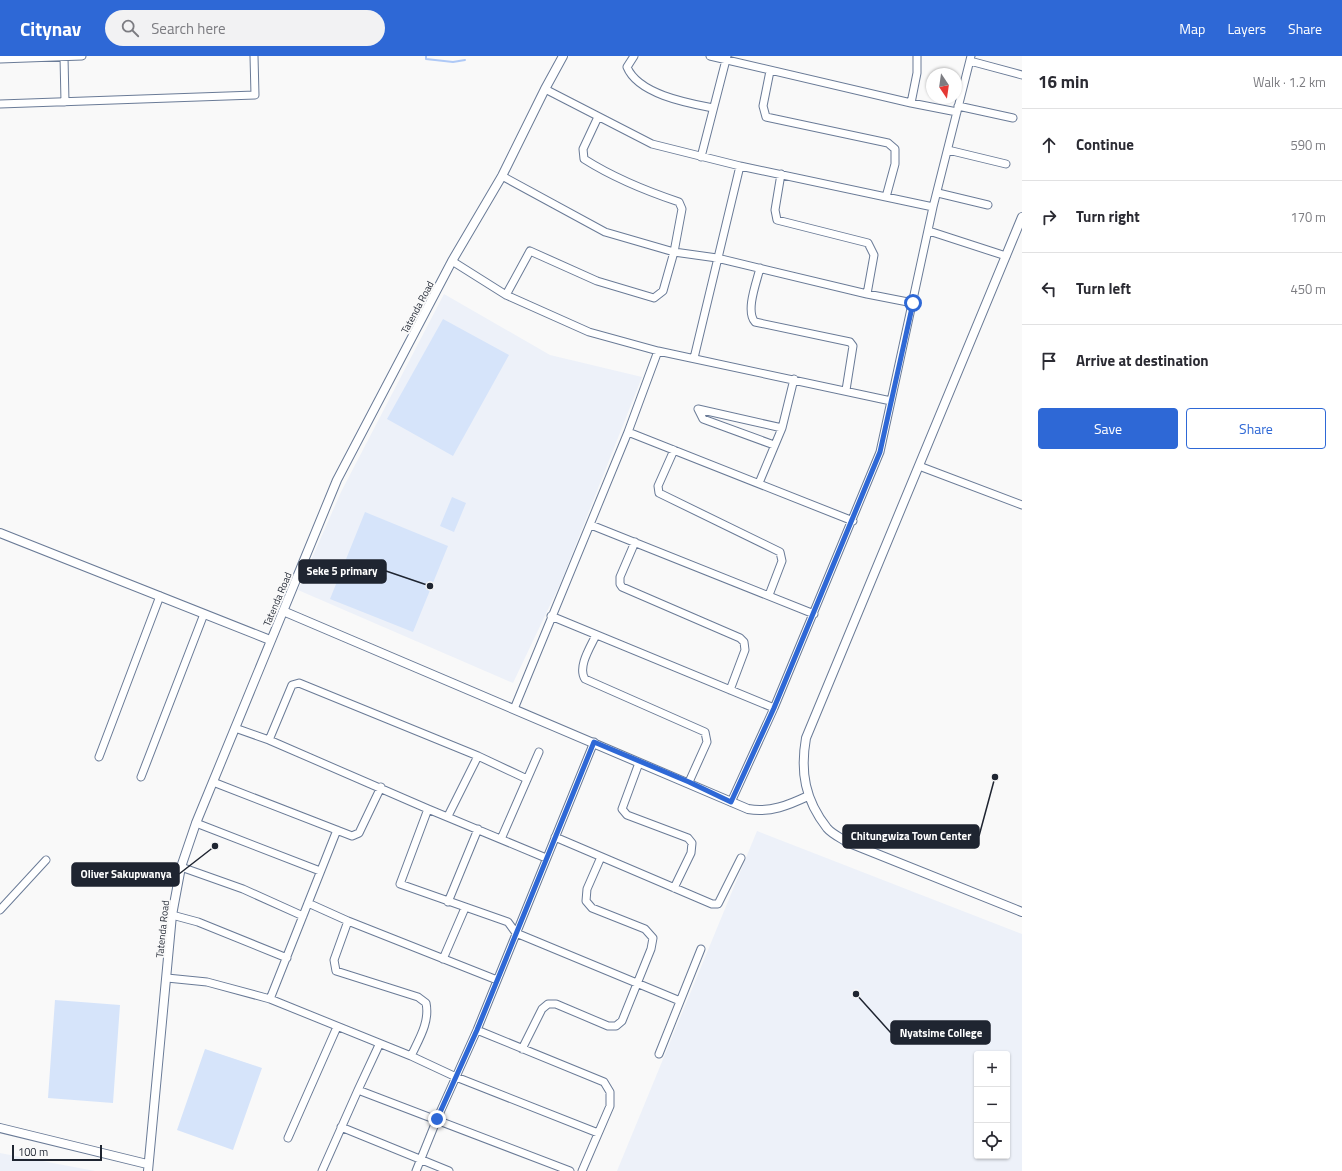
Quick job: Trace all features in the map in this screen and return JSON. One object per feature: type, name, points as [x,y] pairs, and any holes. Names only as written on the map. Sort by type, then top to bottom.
[{"type":"street","points":[[0,59],[82,56]]},
{"type":"street","points":[[0,104],[255,95],[254,56]]},
{"type":"street","name":"Tatenda Road","points":[[148,1167],[172,915],[181,867],[196,823],[337,480],[452,261],[502,176],[563,56]]},
{"type":"street","points":[[634,56],[627,67],[630,76],[670,99],[713,108]]},
{"type":"street","points":[[710,56],[726,58],[770,71],[911,103],[1013,118]]},
{"type":"street","points":[[911,103],[917,73],[917,56]]},
{"type":"street","points":[[64,57],[65,102]]},
{"type":"street","points":[[701,157],[726,58]]},
{"type":"street","points":[[731,802],[774,708],[853,521],[880,452],[933,207],[938,193],[970,58],[1022,75]]},
{"type":"street","points":[[770,71],[763,106],[766,117],[888,143],[895,149],[895,164],[886,197]]},
{"type":"street","points":[[545,89],[652,144],[740,166],[933,207]]},
{"type":"street","points":[[506,295],[530,251],[596,281],[654,298],[664,291],[674,252],[682,209],[679,202],[648,192],[600,170],[584,159],[583,149],[598,117]]},
{"type":"street","points":[[948,150],[1006,164]]},
{"type":"street","points":[[694,358],[740,166]]},
{"type":"street","points":[[781,174],[775,210],[777,220],[868,243],[874,255],[867,294]]},
{"type":"street","points":[[502,176],[605,232],[674,252],[717,258],[867,294],[913,303]]},
{"type":"street","points":[[938,193],[988,205]]},
{"type":"street","points":[[1022,218],[806,738],[802,772],[808,796],[828,829],[847,842],[1022,912]]},
{"type":"street","points":[[929,231],[1006,256]]},
{"type":"street","points":[[452,261],[506,295],[589,332],[658,351],[846,390],[891,401]]},
{"type":"street","points":[[760,268],[750,308],[751,318],[755,322],[850,342],[853,346],[846,390]]},
{"type":"street","points":[[514,709],[551,616],[591,525],[658,351]]},
{"type":"street","points":[[759,483],[782,428],[794,379]]},
{"type":"street","points":[[774,446],[703,419],[698,408],[782,428]]},
{"type":"street","points":[[628,432],[853,521]]},
{"type":"street","points":[[674,450],[658,486],[659,493],[780,552],[782,561],[769,595]]},
{"type":"street","points":[[919,466],[1022,505]]},
{"type":"street","points":[[591,525],[814,614]]},
{"type":"street","points":[[0,533],[270,640]]},
{"type":"street","points":[[635,542],[620,577],[620,584],[622,587],[740,638],[744,642],[745,650],[730,690]]},
{"type":"street","points":[[98,757],[160,596]]},
{"type":"street","points":[[283,611],[689,782],[731,802],[759,811],[791,804],[808,796]]},
{"type":"street","points":[[141,777],[204,614]]},
{"type":"street","points":[[551,616],[774,708]]},
{"type":"street","points":[[596,635],[582,668],[585,679],[705,732],[706,742],[689,782]]},
{"type":"street","points":[[269,740],[292,685],[298,682],[478,756],[527,779]]},
{"type":"street","points":[[235,728],[269,740],[546,858]]},
{"type":"street","points":[[416,1171],[437,1119],[477,1030],[594,742]]},
{"type":"street","points":[[501,839],[539,752]]},
{"type":"street","points":[[448,816],[478,756]]},
{"type":"street","points":[[639,762],[622,809],[627,814],[688,838],[692,843],[692,853],[674,888]]},
{"type":"street","points":[[213,782],[352,836],[358,835],[381,788]]},
{"type":"street","points":[[428,809],[400,884],[508,922],[516,933],[680,1001]]},
{"type":"street","points":[[196,823],[320,871]]},
{"type":"street","points":[[448,902],[478,829]]},
{"type":"street","points":[[270,999],[337,830]]},
{"type":"street","points":[[555,837],[712,904],[718,904],[740,858]]},
{"type":"street","points":[[522,1049],[542,1009],[548,1004],[556,1004],[608,1026],[616,1026],[622,1021],[651,949],[653,938],[645,929],[592,908],[586,901],[587,890],[601,857]]},
{"type":"street","points":[[0,910],[46,860]]},
{"type":"street","points":[[181,867],[243,889],[303,916]]},
{"type":"street","points":[[308,903],[443,960],[497,980]]},
{"type":"street","points":[[443,960],[465,908]]},
{"type":"street","points":[[172,915],[198,922],[287,958]]},
{"type":"street","points":[[348,921],[334,960],[336,971],[418,997],[426,1003],[428,1012],[425,1026],[411,1056]]},
{"type":"street","points":[[659,1054],[701,948]]},
{"type":"street","points":[[167,978],[207,982],[270,999],[379,1045],[411,1056],[456,1078],[598,1133]]},
{"type":"street","points":[[288,1138],[337,1027]]},
{"type":"street","points":[[477,1030],[604,1082],[610,1092],[610,1106],[582,1171]]},
{"type":"street","points":[[323,1171],[341,1127],[379,1045]]},
{"type":"street","points":[[358,1090],[570,1171]]},
{"type":"street","points":[[341,1127],[449,1171]]},
{"type":"street","points":[[0,1128],[148,1167]]},
{"type":"shaded area","points":[[444,294],[550,355],[642,377],[561,582],[513,683],[298,590],[341,492]]},
{"type":"shaded area","points":[[443,319],[509,355],[453,456],[387,419]]},
{"type":"shaded area","points":[[452,497],[466,503],[454,532],[440,526]]},
{"type":"shaded area","points":[[365,512],[448,546],[413,632],[330,599]]},
{"type":"shaded area","points":[[757,831],[1022,934],[1022,1171],[617,1171]]},
{"type":"shaded area","points":[[55,1000],[120,1005],[113,1103],[48,1098]]},
{"type":"shaded area","points":[[205,1049],[262,1068],[233,1150],[177,1130]]},
{"type":"shaded area","points":[[0,1153],[95,1171],[0,1171]]},
{"type":"waterway","points":[[426,56],[426,59],[453,62],[465,60]]},
{"type":"place","name":"Seke 5 primary","points":[[430,586]]},
{"type":"place","name":"Chitungwiza Town Center","points":[[995,777]]},
{"type":"place","name":"Oliver Sakupwanya","points":[[215,846]]},
{"type":"place","name":"Nyatsime College","points":[[856,994]]},
{"type":"route","points":[[437,1119],[477,1030],[594,742],[689,782],[731,802],[774,708],[880,452],[913,303]]}]
